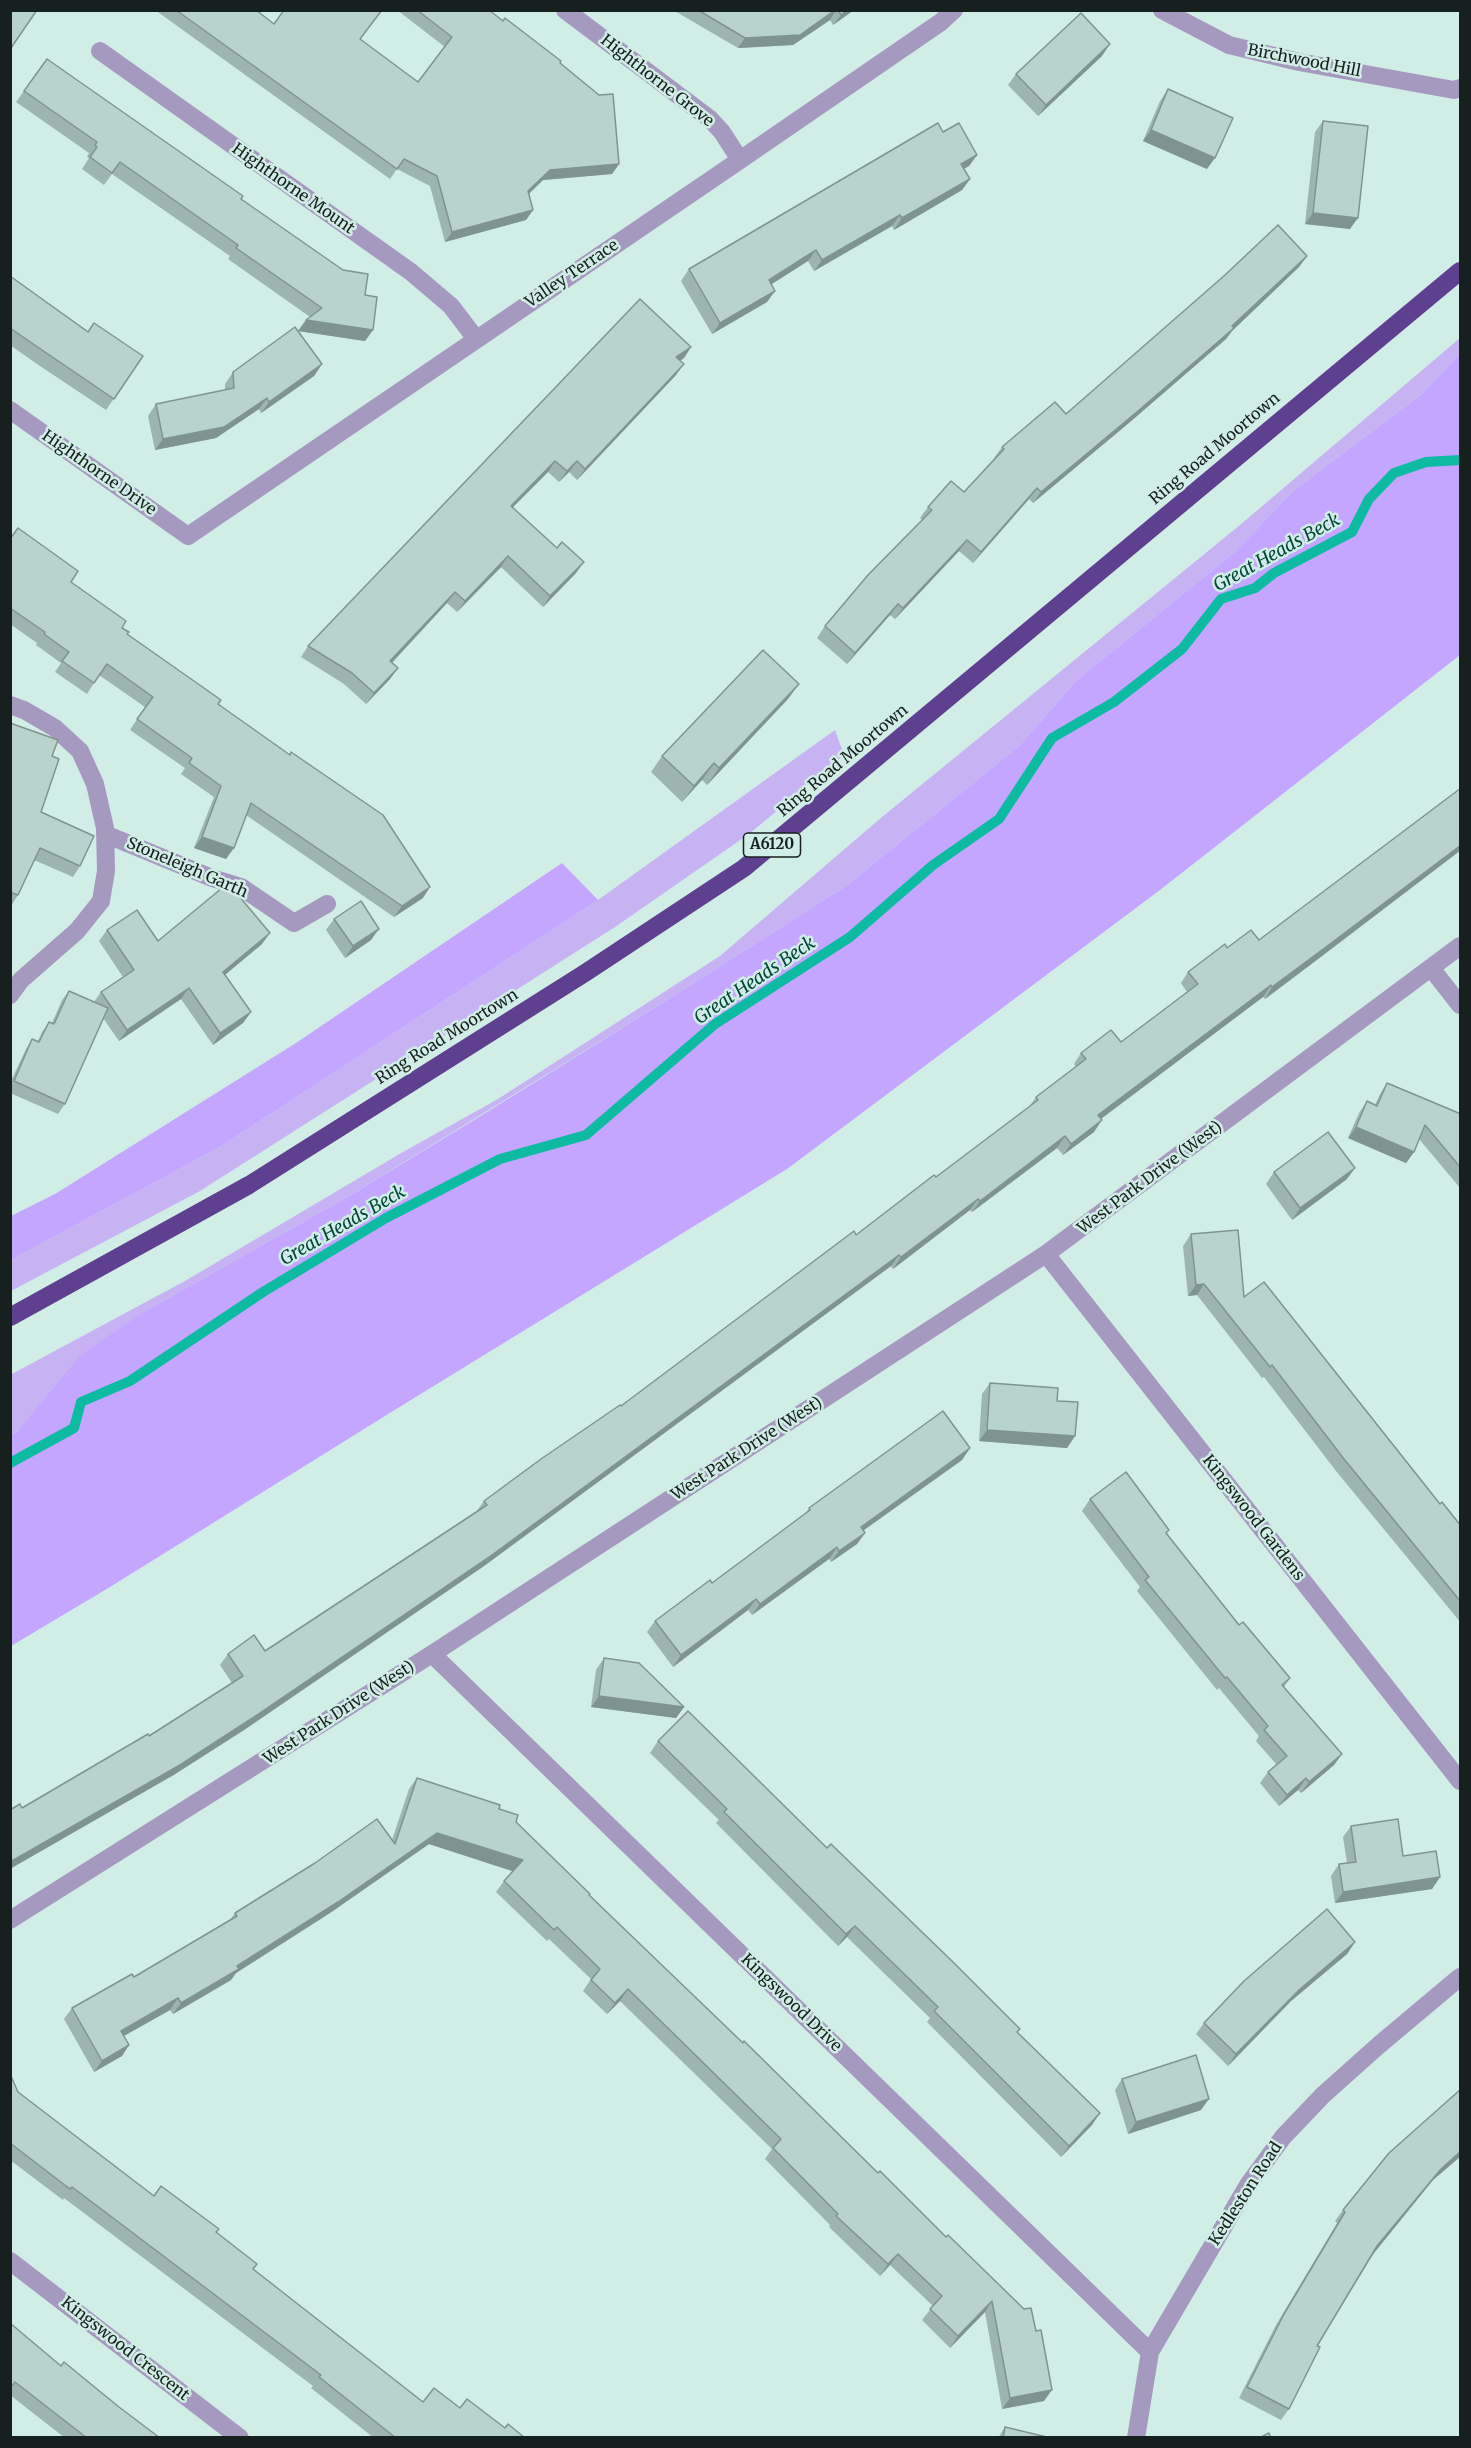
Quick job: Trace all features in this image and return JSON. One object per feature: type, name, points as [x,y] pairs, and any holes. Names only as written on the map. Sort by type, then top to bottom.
[{"type":"highway","name":"Ring Road Moortown","points":[[10,1317],[249,1185],[585,973],[744,868],[1461,271]]},
{"type":"street","name":"Highthorne Grove","points":[[565,10],[697,109],[722,132],[740,160]]},
{"type":"street","name":"Valley Terrace","points":[[188,536],[941,22],[954,10]]},
{"type":"street","name":"Birchwood Hill","points":[[1162,10],[1229,45],[1299,63],[1458,93]]},
{"type":"street","name":"Highthorne Mount","points":[[100,51],[411,272],[451,306],[476,339]]},
{"type":"street","name":"Highthorne Drive","points":[[10,410],[188,536]]},
{"type":"street","name":"Stoneleigh Garth","points":[[10,705],[24,710],[55,728],[80,752],[95,784],[105,834],[106,871],[100,901],[77,931],[21,980],[10,995]]},
{"type":"street","name":"Stoneleigh Garth","points":[[105,834],[212,878],[241,887],[294,923],[327,904]]},
{"type":"street","name":"West Park Drive (West)","points":[[10,1920],[432,1654],[1046,1254],[1461,946]]},
{"type":"street","points":[[1431,968],[1461,1005]]},
{"type":"street","name":"Kingswood Gardens","points":[[1046,1254],[1461,1781]]},
{"type":"street","name":"Kingswood Drive","points":[[432,1654],[1150,2352]]},
{"type":"street","name":"Kedleston Road","points":[[1136,2438],[1150,2352],[1248,2185],[1283,2137],[1323,2095],[1378,2045],[1461,1977]]},
{"type":"street","name":"Kingswood Crescent","points":[[10,2261],[240,2438]]},
{"type":"shaded area","points":[[1460,338],[1460,354],[1422,394],[1293,491],[1236,551],[1077,680],[1019,746],[846,886],[656,1007],[349,1196],[147,1310],[11,1435],[10,1375],[185,1281],[403,1152],[498,1099],[720,956],[882,817],[1240,525]]},
{"type":"shaded area","points":[[1460,354],[1460,655],[1160,890],[787,1169],[11,1646],[11,1435],[18,1431],[81,1355],[147,1310],[349,1196],[487,1112],[846,886],[1019,746],[1077,680],[1236,551],[1293,491],[1422,394]]},
{"type":"shaded area","points":[[835,730],[844,755],[749,834],[615,927],[200,1191],[11,1291],[11,1260],[220,1147],[598,900]]},
{"type":"shaded area","points":[[562,863],[598,900],[220,1147],[11,1260],[11,1216],[55,1194],[296,1043]]},
{"type":"building","points":[[10,10],[37,10],[11,48],[10,47]]},
{"type":"building","points":[[176,10],[256,10],[274,24],[284,10],[382,10],[360,39],[418,82],[452,37],[417,10],[489,10],[503,21],[505,18],[561,61],[560,63],[599,95],[613,94],[619,164],[550,170],[528,191],[533,210],[452,232],[437,176],[404,159],[397,169]]},
{"type":"building","points":[[698,10],[835,10],[800,35],[745,38]]},
{"type":"building","points":[[1081,13],[1110,44],[1046,105],[1016,74]]},
{"type":"building","points":[[47,59],[243,196],[241,199],[343,270],[368,274],[365,295],[377,297],[373,330],[306,320],[322,308],[236,248],[238,245],[120,162],[112,173],[90,157],[97,147],[95,145],[97,142],[24,91]]},
{"type":"building","points":[[1168,89],[1233,118],[1215,158],[1151,130]]},
{"type":"building","points":[[1323,121],[1368,126],[1358,218],[1313,213]]},
{"type":"building","points":[[938,123],[943,132],[959,123],[977,155],[961,164],[970,179],[902,218],[900,215],[822,260],[816,250],[769,280],[775,291],[720,323],[689,269]]},
{"type":"building","points":[[1278,225],[1307,256],[1232,326],[1234,328],[1138,411],[1041,492],[1037,488],[981,552],[967,540],[903,608],[898,604],[855,653],[825,626],[868,575],[932,510],[928,507],[951,481],[964,492],[1004,449],[1002,447],[1055,402],[1066,414],[1225,275]]},
{"type":"building","points":[[10,276],[88,332],[94,323],[143,356],[114,399],[10,328]]},
{"type":"building","points":[[640,299],[691,347],[676,357],[684,364],[585,469],[577,461],[567,471],[555,461],[511,506],[557,548],[562,542],[584,562],[550,596],[508,556],[465,601],[455,592],[390,661],[398,668],[374,693],[352,673],[308,646]]},
{"type":"building","points":[[295,327],[322,364],[269,402],[267,398],[224,427],[163,439],[156,404],[234,388],[233,372]]},
{"type":"building","points":[[18,528],[78,571],[71,582],[126,621],[122,628],[129,632],[127,634],[221,700],[218,704],[290,755],[291,752],[383,815],[430,887],[402,906],[251,803],[234,848],[202,837],[221,786],[189,763],[192,758],[137,719],[153,697],[107,664],[94,683],[62,661],[69,652],[10,608],[10,539]]},
{"type":"building","points":[[763,650],[799,684],[719,768],[714,763],[694,786],[662,756]]},
{"type":"building","points":[[10,723],[58,740],[52,756],[59,759],[41,812],[94,836],[80,866],[40,848],[18,895],[10,892]]},
{"type":"building","points":[[1461,788],[1461,845],[1098,1115],[1102,1120],[1071,1144],[1065,1136],[980,1201],[978,1199],[901,1257],[899,1255],[492,1555],[251,1719],[180,1765],[10,1862],[10,1810],[20,1804],[22,1808],[148,1734],[149,1736],[243,1676],[228,1654],[254,1635],[265,1651],[487,1505],[484,1501],[541,1459],[621,1406],[854,1231],[856,1235],[1038,1100],[1036,1097],[1086,1059],[1081,1053],[1111,1030],[1121,1042],[1198,984],[1188,972],[1225,944],[1227,948],[1251,930],[1259,940]]},
{"type":"building","points":[[228,883],[270,933],[223,972],[251,1012],[220,1033],[189,988],[127,1030],[101,992],[134,970],[107,930],[137,910],[158,941]]},
{"type":"building","points":[[361,901],[379,929],[353,946],[334,919]]},
{"type":"building","points":[[69,991],[108,1008],[65,1104],[14,1081],[32,1039],[39,1042],[49,1022],[54,1024]]},
{"type":"building","points":[[1387,1083],[1461,1114],[1461,1168],[1425,1125],[1414,1152],[1356,1127],[1367,1101],[1377,1106]]},
{"type":"building","points":[[1328,1132],[1355,1168],[1300,1208],[1274,1172]]},
{"type":"building","points":[[1238,1230],[1244,1297],[1264,1282],[1440,1504],[1442,1502],[1461,1526],[1461,1602],[1344,1459],[1272,1365],[1270,1367],[1204,1284],[1196,1285],[1191,1234]]},
{"type":"building","points":[[990,1383],[1058,1388],[1057,1401],[1078,1402],[1075,1436],[987,1430]]},
{"type":"building","points":[[943,1411],[970,1448],[861,1527],[865,1533],[839,1551],[837,1547],[760,1604],[756,1599],[681,1655],[655,1621],[710,1580],[712,1583],[810,1510],[809,1508]]},
{"type":"building","points":[[1126,1472],[1169,1530],[1166,1533],[1239,1625],[1243,1622],[1290,1678],[1282,1685],[1342,1754],[1309,1782],[1306,1778],[1287,1795],[1268,1772],[1287,1756],[1264,1730],[1268,1726],[1227,1677],[1225,1678],[1145,1580],[1149,1577],[1090,1499]]},
{"type":"building","points":[[604,1658],[639,1663],[684,1707],[599,1696]]},
{"type":"building","points":[[688,1711],[827,1848],[831,1844],[953,1962],[1020,2029],[1017,2032],[1100,2113],[1069,2146],[934,2011],[938,2007],[855,1926],[846,1934],[724,1812],[727,1809],[658,1741]]},
{"type":"building","points":[[417,1778],[500,1805],[499,1809],[518,1815],[516,1822],[589,1895],[743,2043],[744,2041],[878,2173],[880,2171],[946,2237],[948,2235],[1024,2309],[1031,2308],[1036,2331],[1041,2330],[1052,2390],[1010,2398],[992,2301],[958,2336],[930,2309],[942,2296],[898,2254],[888,2264],[836,2216],[838,2214],[773,2148],[781,2139],[628,1989],[615,2003],[591,1980],[600,1969],[557,1927],[554,1930],[504,1881],[523,1860],[437,1833],[338,1902],[237,1966],[239,1969],[181,2003],[178,1998],[121,2031],[129,2045],[102,2061],[72,2008],[132,1974],[134,1977],[237,1916],[235,1913],[315,1863],[377,1819],[395,1844]]},
{"type":"building","points":[[1398,1819],[1403,1856],[1436,1851],[1440,1877],[1343,1892],[1339,1864],[1356,1862],[1351,1826]]},
{"type":"building","points":[[1327,1909],[1355,1942],[1299,1990],[1236,2054],[1204,2023],[1244,1981]]},
{"type":"building","points":[[1196,2055],[1209,2099],[1136,2122],[1122,2079]]},
{"type":"building","points":[[10,2074],[18,2092],[154,2196],[161,2186],[219,2229],[216,2232],[257,2264],[253,2269],[423,2402],[434,2388],[460,2408],[467,2399],[505,2428],[508,2424],[525,2438],[396,2438],[319,2377],[321,2375],[72,2187],[70,2189],[10,2143]]},
{"type":"building","points":[[1461,2089],[1461,2151],[1441,2169],[1377,2246],[1317,2346],[1320,2347],[1289,2409],[1247,2387],[1284,2314],[1345,2212],[1343,2210],[1389,2153]]},
{"type":"building","points":[[10,2323],[61,2366],[64,2362],[160,2438],[87,2438],[15,2382],[13,2385],[10,2383]]},
{"type":"building","points":[[1005,2427],[1051,2438],[1003,2438]]},
{"type":"building","points":[[1269,2433],[1271,2438],[1259,2438]]},
{"type":"waterway","name":"Great Heads Beck","points":[[10,1463],[74,1428],[81,1402],[130,1381],[263,1292],[386,1218],[500,1159],[586,1135],[715,1024],[850,937],[933,865],[999,819],[1052,738],[1114,702],[1182,649],[1221,599],[1255,588],[1274,573],[1352,532],[1369,499],[1394,473],[1426,462],[1460,460]]}]
